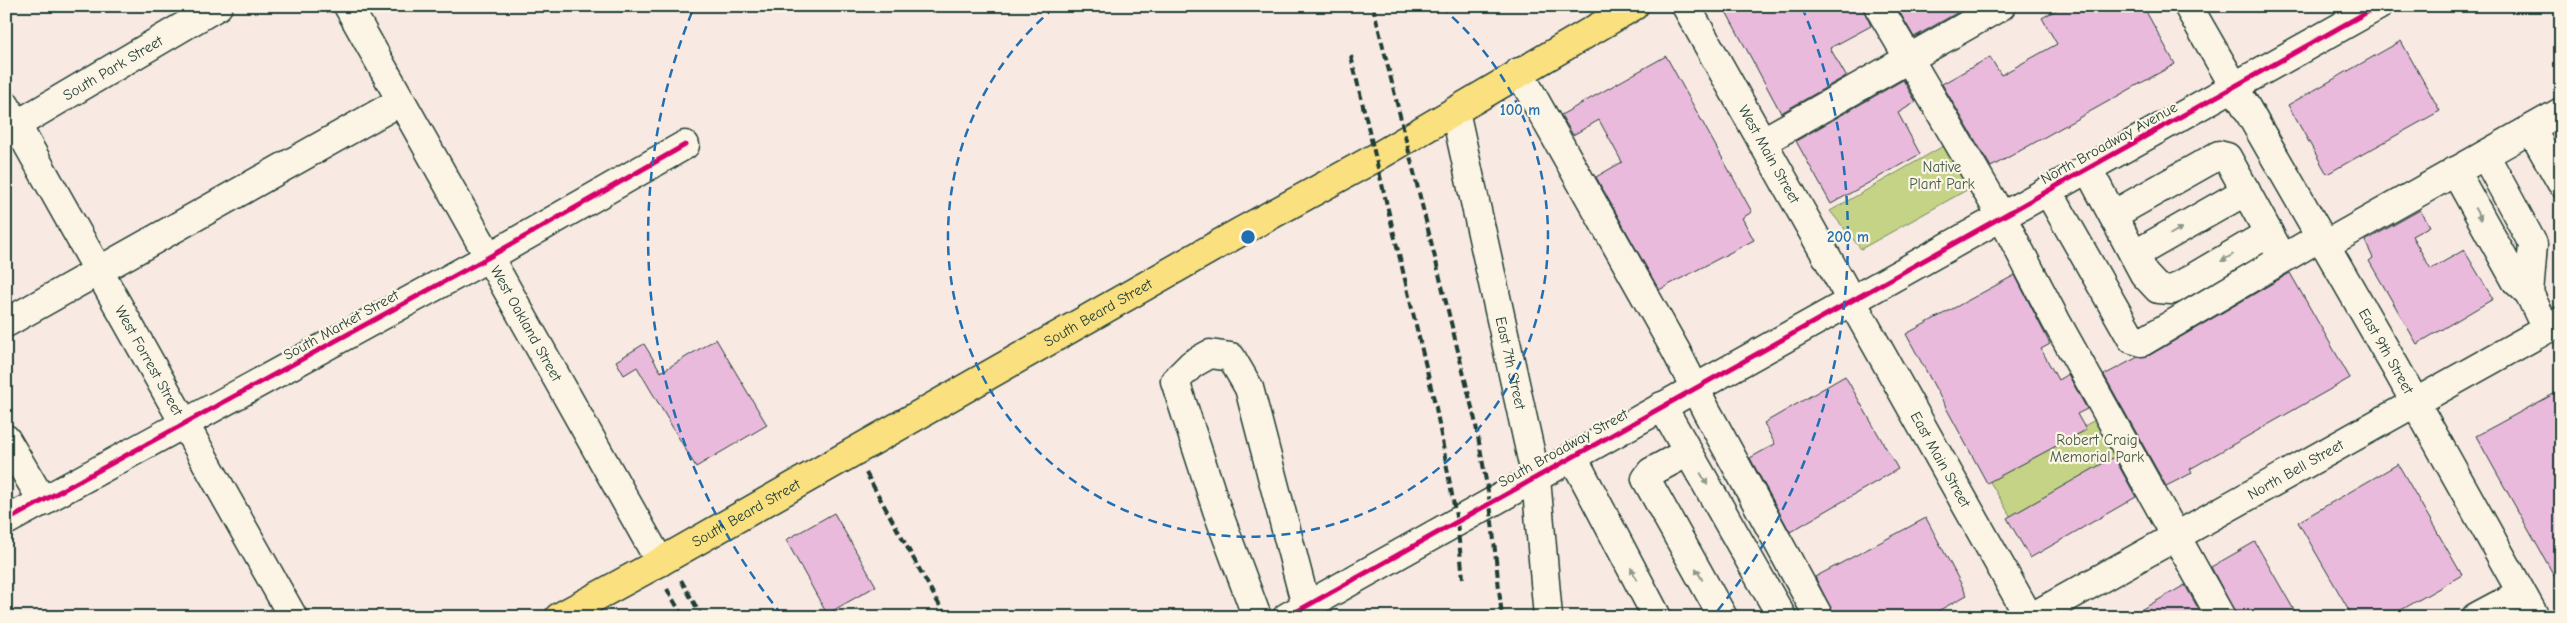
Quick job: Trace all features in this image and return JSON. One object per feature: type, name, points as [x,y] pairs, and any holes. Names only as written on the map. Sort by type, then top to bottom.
[{"type":"main road","name":"South Beard Street","points":[[559,617],[660,562],[1455,110],[1634,6]]},
{"type":"street","name":"South Park Street","points":[[10,121],[218,6]]},
{"type":"street","name":"West Oakland Street","points":[[348,6],[660,562]]},
{"type":"street","name":"West Main Street","points":[[1686,6],[1852,302]]},
{"type":"street","points":[[1878,6],[2002,217],[2056,321],[2221,617]]},
{"type":"street","points":[[1762,142],[2001,6]]},
{"type":"street","name":"East 9th Street","points":[[2188,6],[2414,402],[2534,617]]},
{"type":"street","name":"North Broadway Avenue","points":[[1852,302],[2378,6]]},
{"type":"street","points":[[1519,72],[1676,351],[1819,617]]},
{"type":"street","points":[[6,323],[401,100]]},
{"type":"street","name":"East 7th Street","points":[[1455,110],[1536,478],[1548,617]]},
{"type":"street","points":[[2048,191],[2132,339],[2142,342],[2283,258],[2322,241],[2561,112]]},
{"type":"street","name":"West Forrest Street","points":[[10,121],[99,271],[293,617]]},
{"type":"street","points":[[2531,128],[2561,182]]},
{"type":"street","name":"South Market Street","points":[[9,513],[43,502],[489,257],[684,145]]},
{"type":"street","points":[[2113,215],[2218,155],[2227,157],[2283,258]]},
{"type":"street","points":[[2484,155],[2533,244],[2529,293]]},
{"type":"street","points":[[2088,169],[2144,274],[2158,289],[2172,290],[2269,233]]},
{"type":"street","points":[[2454,171],[2516,281],[2529,293],[2553,325]]},
{"type":"street","points":[[2134,255],[2246,191]]},
{"type":"street","points":[[2172,290],[2170,310],[2174,324]]},
{"type":"street","name":"South Broadway Street","points":[[1296,611],[1852,302]]},
{"type":"street","name":"East Main Street","points":[[1852,302],[2030,617]]},
{"type":"street","name":"North Bell Street","points":[[2030,617],[2553,325]]},
{"type":"street","points":[[1257,617],[1217,510],[1175,381],[1192,364],[1210,354],[1231,356],[1249,388],[1296,611]]},
{"type":"street","points":[[1662,406],[1782,617]]},
{"type":"street","points":[[6,439],[43,502]]},
{"type":"street","points":[[1688,452],[1651,472],[1646,479],[1723,617]]},
{"type":"street","points":[[1573,457],[1657,617]]},
{"type":"street","points":[[2480,616],[2521,593]]},
{"type":"green space","name":"Native Plant Park","points":[[1959,137],[1981,182],[1861,249],[1830,211]]},
{"type":"green space","name":"Robert Craig Memorial Park","points":[[2109,412],[2135,458],[2015,524],[1989,480]]},
{"type":"building","points":[[1723,6],[1862,6],[1871,26],[1830,48],[1846,76],[1781,113]]},
{"type":"building","points":[[1896,6],[1969,6],[1914,37]]},
{"type":"building","points":[[2063,6],[2143,6],[2175,64],[1991,167],[1942,84],[1990,57],[2001,75],[2057,44],[2042,18]]},
{"type":"building","points":[[2401,41],[2440,111],[2327,174],[2288,105]]},
{"type":"building","points":[[1666,56],[1752,212],[1742,218],[1754,240],[1659,290],[1596,177],[1622,162],[1599,120],[1573,135],[1561,115]]},
{"type":"building","points":[[1903,80],[1916,102],[1898,113],[1920,154],[1831,204],[1796,141]]},
{"type":"building","points":[[2420,210],[2430,226],[2412,236],[2431,269],[2464,250],[2493,299],[2417,344],[2369,261],[2373,258],[2365,241]]},
{"type":"building","points":[[2290,273],[2350,378],[2190,469],[2192,473],[2166,486],[2104,375],[2138,357],[2150,355]]},
{"type":"building","points":[[2015,275],[2050,344],[2041,349],[2058,380],[2068,374],[2087,409],[2077,414],[2086,430],[1987,483],[1906,334]]},
{"type":"building","points":[[716,339],[767,425],[696,467],[637,367],[624,375],[616,361],[644,344],[661,372]]},
{"type":"building","points":[[1845,376],[1898,469],[1790,532],[1750,458],[1775,444],[1764,423]]},
{"type":"building","points":[[2561,390],[2561,588],[2476,436]]},
{"type":"building","points":[[2114,457],[2136,497],[2030,558],[2007,518]]},
{"type":"building","points":[[2398,464],[2462,575],[2389,617],[2353,617],[2298,522]]},
{"type":"building","points":[[834,513],[876,586],[827,614],[786,540]]},
{"type":"building","points":[[1926,518],[1967,595],[1927,617],[1835,617],[1815,577]]},
{"type":"building","points":[[2255,542],[2298,617],[2237,617],[2211,567]]},
{"type":"building","points":[[2185,585],[2203,617],[2128,617]]},
{"type":"railway","points":[[1373,6],[1475,420],[1490,503],[1502,617]]},
{"type":"railway","points":[[1351,56],[1436,408],[1457,522],[1463,578]]},
{"type":"railway","points":[[866,473],[946,617]]},
{"type":"railway","points":[[681,580],[702,617]]},
{"type":"railway","points":[[667,589],[683,617]]},
{"type":"cycle path","points":[[1287,617],[2378,6]]},
{"type":"cycle path","points":[[6,521],[489,257],[685,145]]}]
